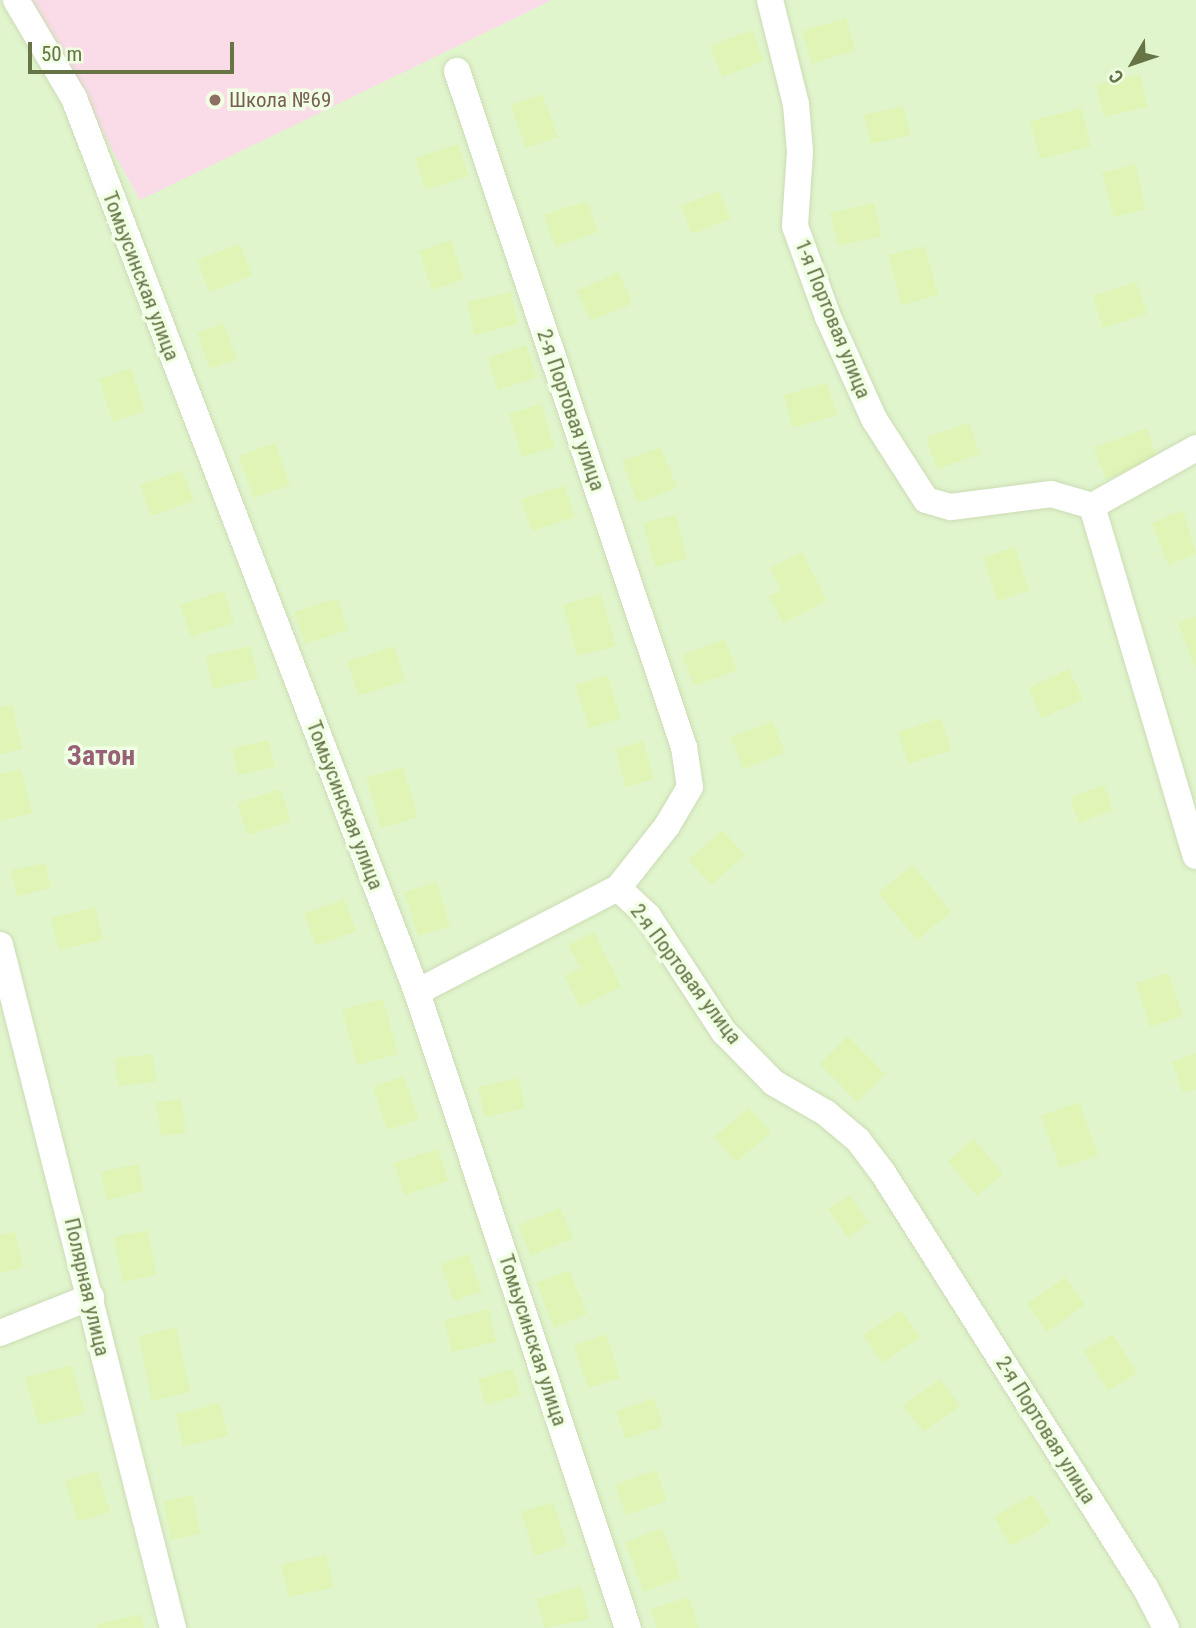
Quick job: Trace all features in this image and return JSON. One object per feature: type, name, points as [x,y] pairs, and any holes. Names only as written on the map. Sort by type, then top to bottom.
[{"type":"street","name":"Томьусинская улица","points":[[16,0],[74,98],[418,992],[628,1628]]},
{"type":"street","name":"1-я Портовая улица","points":[[770,0],[796,104],[800,152],[795,226],[828,317],[874,419],[926,500],[951,507],[1051,494],[1092,506]]},
{"type":"street","name":"2-я Портовая улица","points":[[457,71],[684,747],[690,787],[667,826],[618,888],[648,916],[724,1032],[774,1083],[826,1113],[858,1140],[883,1173],[1145,1587],[1166,1628]]},
{"type":"street","points":[[1196,447],[1092,506],[1196,856]]},
{"type":"street","points":[[418,992],[618,888]]},
{"type":"street","name":"Полярная улица","points":[[0,945],[173,1628]]},
{"type":"street","points":[[0,1333],[91,1297]]},
{"type":"shaded area","points":[[0,0],[1196,0],[1196,1628],[0,1628]]},
{"type":"shaded area","name":"Школа №69","points":[[29,0],[552,0],[140,200]]},
{"type":"building","points":[[846,18],[855,50],[812,64],[802,31]]},
{"type":"building","points":[[752,30],[764,61],[722,77],[710,46]]},
{"type":"building","points":[[1140,74],[1148,107],[1104,117],[1096,84]]},
{"type":"building","points":[[542,94],[558,137],[526,148],[511,105]]},
{"type":"building","points":[[903,106],[910,135],[871,144],[864,115]]},
{"type":"building","points":[[1081,108],[1091,146],[1040,159],[1030,121]]},
{"type":"building","points":[[458,144],[469,176],[425,190],[415,158]]},
{"type":"building","points":[[1135,164],[1146,209],[1114,217],[1102,173]]},
{"type":"building","points":[[719,191],[730,219],[692,234],[681,206]]},
{"type":"building","points":[[587,201],[598,232],[555,247],[544,215]]},
{"type":"building","points":[[874,203],[882,236],[838,246],[830,213]]},
{"type":"building","points":[[451,240],[464,279],[432,290],[419,251]]},
{"type":"building","points":[[240,244],[252,276],[209,292],[197,260]]},
{"type":"building","points":[[925,246],[938,295],[902,305],[888,255]]},
{"type":"building","points":[[619,272],[632,303],[591,321],[577,291]]},
{"type":"building","points":[[1136,282],[1147,314],[1103,328],[1093,296]]},
{"type":"building","points":[[511,292],[518,324],[474,335],[467,302]]},
{"type":"building","points":[[223,323],[237,359],[210,369],[197,333]]},
{"type":"building","points":[[526,345],[537,377],[498,390],[488,358]]},
{"type":"building","points":[[131,368],[145,411],[113,422],[99,379]]},
{"type":"building","points":[[827,383],[837,415],[793,428],[784,395]]},
{"type":"building","points":[[541,404],[554,447],[522,457],[509,414]]},
{"type":"building","points":[[969,423],[980,454],[937,469],[926,437]]},
{"type":"building","points":[[1146,428],[1158,459],[1106,479],[1094,448]]},
{"type":"building","points":[[275,443],[290,485],[254,498],[239,456]]},
{"type":"building","points":[[661,447],[677,488],[638,503],[622,461]]},
{"type":"building","points":[[182,470],[194,501],[151,516],[140,485]]},
{"type":"building","points":[[564,485],[575,517],[532,531],[521,500]]},
{"type":"building","points":[[1183,510],[1196,554],[1168,565],[1152,523]]},
{"type":"building","points":[[676,515],[687,558],[655,567],[643,523]]},
{"type":"building","points":[[1015,547],[1029,590],[998,601],[983,558]]},
{"type":"building","points":[[802,552],[827,601],[783,623],[769,596],[781,590],[770,568]]},
{"type":"building","points":[[224,591],[234,623],[191,637],[180,605]]},
{"type":"building","points":[[601,594],[616,646],[577,656],[563,605]]},
{"type":"building","points":[[337,598],[348,630],[305,644],[294,612]]},
{"type":"building","points":[[1196,616],[1196,669],[1178,623]]},
{"type":"building","points":[[724,639],[737,670],[694,686],[682,655]]},
{"type":"building","points":[[250,646],[258,678],[213,689],[206,656]]},
{"type":"building","points":[[394,646],[405,681],[359,696],[347,662]]},
{"type":"building","points":[[1069,669],[1083,700],[1041,718],[1028,688]]},
{"type":"building","points":[[607,675],[621,718],[589,728],[575,685]]},
{"type":"building","points":[[12,705],[22,749],[0,754],[0,707]]},
{"type":"building","points":[[941,718],[951,750],[908,764],[898,732]]},
{"type":"building","points":[[773,721],[785,753],[743,769],[731,737]]},
{"type":"building","points":[[268,740],[275,767],[238,775],[232,748]]},
{"type":"building","points":[[643,741],[654,779],[626,787],[615,749]]},
{"type":"building","points":[[403,767],[418,817],[381,828],[366,778]]},
{"type":"building","points":[[21,769],[32,813],[0,821],[0,774]]},
{"type":"building","points":[[1104,785],[1113,810],[1079,823],[1070,798]]},
{"type":"building","points":[[280,789],[291,821],[248,835],[237,803]]},
{"type":"building","points":[[722,830],[745,855],[711,885],[689,860]]},
{"type":"building","points":[[46,863],[51,888],[17,896],[11,870]]},
{"type":"building","points":[[913,865],[951,912],[917,940],[878,893]]},
{"type":"building","points":[[437,882],[450,926],[418,936],[404,892]]},
{"type":"building","points":[[344,899],[356,931],[316,946],[304,914]]},
{"type":"building","points":[[95,907],[103,940],[59,950],[51,918]]},
{"type":"building","points":[[594,932],[621,987],[580,1007],[565,976],[581,968],[568,945]]},
{"type":"building","points":[[1168,973],[1183,1016],[1150,1027],[1136,983]]},
{"type":"building","points":[[383,999],[398,1054],[357,1065],[342,1009]]},
{"type":"building","points":[[848,1036],[885,1074],[857,1102],[820,1064]]},
{"type":"building","points":[[1196,1053],[1196,1089],[1183,1093],[1172,1062]]},
{"type":"building","points":[[152,1054],[156,1082],[118,1086],[115,1058]]},
{"type":"building","points":[[404,1076],[419,1119],[387,1130],[373,1087]]},
{"type":"building","points":[[518,1078],[525,1108],[485,1117],[478,1087]]},
{"type":"building","points":[[181,1099],[186,1133],[161,1136],[156,1102]]},
{"type":"building","points":[[1079,1102],[1098,1155],[1060,1168],[1041,1116]]},
{"type":"building","points":[[749,1108],[771,1133],[736,1162],[714,1137]]},
{"type":"building","points":[[974,1139],[1003,1174],[977,1196],[948,1161]]},
{"type":"building","points":[[438,1149],[448,1181],[404,1195],[394,1163]]},
{"type":"building","points":[[138,1164],[144,1191],[107,1200],[101,1172]]},
{"type":"building","points":[[850,1195],[869,1223],[848,1238],[828,1209]]},
{"type":"building","points":[[560,1208],[573,1238],[531,1256],[518,1225]]},
{"type":"building","points":[[147,1230],[156,1275],[123,1282],[114,1237]]},
{"type":"building","points":[[15,1232],[23,1268],[0,1273],[0,1235]]},
{"type":"building","points":[[468,1254],[482,1291],[454,1301],[441,1264]]},
{"type":"building","points":[[569,1270],[587,1314],[554,1328],[536,1283]]},
{"type":"building","points":[[1065,1277],[1085,1305],[1047,1332],[1027,1304]]},
{"type":"building","points":[[489,1309],[496,1342],[452,1352],[444,1320]]},
{"type":"building","points":[[901,1310],[920,1338],[882,1363],[863,1335]]},
{"type":"building","points":[[176,1328],[190,1392],[152,1401],[139,1336]]},
{"type":"building","points":[[606,1334],[620,1378],[588,1388],[574,1345]]},
{"type":"building","points":[[1113,1334],[1137,1373],[1108,1391],[1084,1351]]},
{"type":"building","points":[[71,1365],[85,1413],[39,1425],[25,1378]]},
{"type":"building","points":[[513,1369],[521,1395],[486,1405],[478,1379]]},
{"type":"building","points":[[940,1379],[960,1406],[923,1432],[903,1405]]},
{"type":"building","points":[[654,1398],[663,1426],[626,1439],[616,1411]]},
{"type":"building","points":[[220,1403],[228,1436],[183,1446],[176,1414]]},
{"type":"building","points":[[656,1470],[667,1501],[626,1515],[615,1485]]},
{"type":"building","points":[[97,1471],[110,1512],[78,1522],[65,1481]]},
{"type":"building","points":[[1033,1494],[1051,1523],[1011,1546],[994,1517]]},
{"type":"building","points":[[193,1495],[200,1534],[171,1540],[163,1501]]},
{"type":"building","points":[[553,1502],[567,1545],[535,1556],[521,1512]]},
{"type":"building","points":[[662,1528],[681,1578],[644,1592],[625,1542]]},
{"type":"building","points":[[326,1554],[334,1587],[289,1597],[281,1565]]},
{"type":"building","points":[[581,1586],[590,1619],[545,1628],[537,1599]]},
{"type":"building","points":[[689,1597],[699,1628],[657,1628],[651,1609]]},
{"type":"building","points":[[141,1614],[144,1628],[97,1628],[97,1624]]},
{"type":"place","name":"Школа №69","points":[[215,100]]},
{"type":"district","name":"Затон","points":[[101,756]]}]
